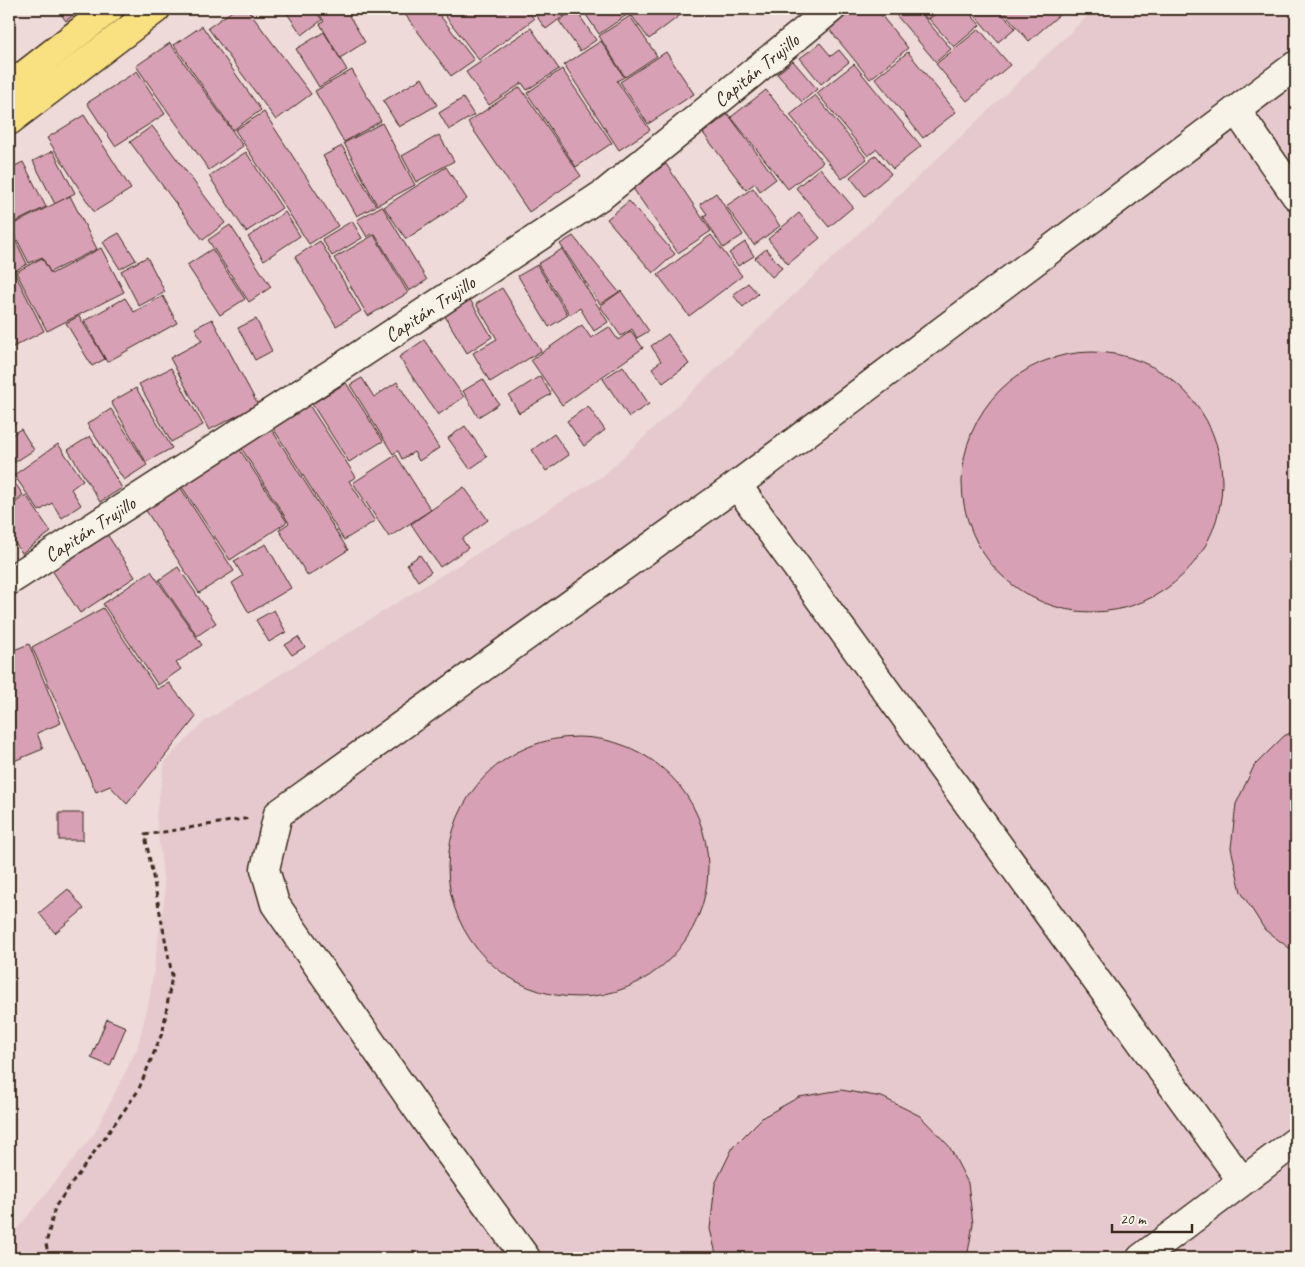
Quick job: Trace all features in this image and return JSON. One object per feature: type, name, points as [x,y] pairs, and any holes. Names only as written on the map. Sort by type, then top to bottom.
[{"type":"main road","points":[[9,87],[109,9]]},
{"type":"main road","points":[[9,121],[156,9]]},
{"type":"street","name":"Capitán Trujillo","points":[[9,581],[337,370],[605,193],[831,9]]},
{"type":"street","points":[[526,1258],[426,1121],[275,904],[265,869],[278,814],[738,485],[1296,65]]},
{"type":"street","points":[[1236,110],[1296,196]]},
{"type":"street","points":[[738,485],[1242,1181]]},
{"type":"street","points":[[1141,1258],[1296,1141]]},
{"type":"path","points":[[49,1258],[46,1244],[56,1207],[138,1091],[163,1031],[172,976],[145,835],[278,814]]},
{"type":"shaded area","points":[[1095,9],[1296,9],[1296,1258],[9,1258],[9,1239],[94,1134],[137,1049],[149,1001],[165,894],[156,815],[165,761],[205,721],[603,476]]},
{"type":"building","points":[[57,9],[81,9],[66,21]]},
{"type":"building","points":[[235,9],[247,9],[311,94],[276,120],[208,28]]},
{"type":"building","points":[[284,9],[314,9],[322,20],[302,35]]},
{"type":"building","points":[[316,9],[345,9],[365,42],[340,58],[320,24],[324,21]]},
{"type":"building","points":[[401,9],[435,9],[474,60],[451,76]]},
{"type":"building","points":[[440,9],[526,9],[534,19],[479,60]]},
{"type":"building","points":[[531,9],[573,9],[546,29]]},
{"type":"building","points":[[575,9],[596,40],[580,51],[559,21]]},
{"type":"building","points":[[582,9],[633,9],[634,10],[599,34]]},
{"type":"building","points":[[642,9],[687,10],[649,39],[632,16]]},
{"type":"building","points":[[855,9],[876,9],[908,48],[870,79],[829,29]]},
{"type":"building","points":[[891,9],[917,9],[951,49],[936,62]]},
{"type":"building","points":[[918,9],[940,9],[927,19]]},
{"type":"building","points":[[942,9],[966,9],[980,25],[954,47],[929,19]]},
{"type":"building","points":[[969,9],[998,9],[1015,28],[998,42]]},
{"type":"building","points":[[1001,9],[1066,9],[1029,41]]},
{"type":"building","points":[[630,16],[657,56],[625,77],[599,36]]},
{"type":"building","points":[[202,26],[261,110],[233,130],[174,45]]},
{"type":"building","points":[[531,28],[559,69],[527,90],[522,83],[489,105],[466,72]]},
{"type":"building","points":[[979,29],[1010,65],[967,101],[936,64]]},
{"type":"building","points":[[324,32],[347,70],[319,87],[296,49]]},
{"type":"building","points":[[601,41],[624,77],[617,81],[650,130],[619,150],[564,65]]},
{"type":"building","points":[[170,43],[243,146],[209,170],[136,66]]},
{"type":"building","points":[[820,43],[831,56],[839,50],[849,62],[821,84],[800,58]]},
{"type":"building","points":[[666,52],[694,94],[648,124],[620,82]]},
{"type":"building","points":[[908,52],[956,112],[923,138],[875,78]]},
{"type":"building","points":[[793,61],[817,89],[802,102],[777,74]]},
{"type":"building","points":[[854,64],[921,146],[893,169],[877,149],[868,156],[817,93]]},
{"type":"building","points":[[562,69],[612,143],[576,167],[527,93]]},
{"type":"building","points":[[352,70],[381,121],[344,142],[315,91]]},
{"type":"building","points":[[137,71],[165,114],[115,146],[87,103]]},
{"type":"building","points":[[422,78],[437,105],[399,127],[383,101]]},
{"type":"building","points":[[520,87],[581,176],[529,212],[468,122]]},
{"type":"building","points":[[766,90],[823,162],[788,189],[731,117]]},
{"type":"building","points":[[815,95],[867,159],[842,179],[790,115]]},
{"type":"building","points":[[463,98],[474,115],[449,130],[439,113]]},
{"type":"building","points":[[264,112],[338,226],[309,244],[235,130]]},
{"type":"building","points":[[728,114],[776,179],[760,191],[755,183],[746,190],[703,133]]},
{"type":"building","points":[[84,115],[131,189],[94,212],[47,138]]},
{"type":"building","points":[[382,123],[415,185],[377,205],[344,143]]},
{"type":"building","points":[[152,126],[225,223],[203,240],[130,142]]},
{"type":"building","points":[[439,135],[454,161],[416,182],[402,156]]},
{"type":"building","points":[[342,146],[376,206],[357,216],[323,156]]},
{"type":"building","points":[[53,151],[75,193],[55,204],[33,161]]},
{"type":"building","points":[[246,152],[282,208],[246,232],[209,176]]},
{"type":"building","points":[[876,155],[891,174],[865,196],[850,177]]},
{"type":"building","points":[[23,162],[46,207],[9,225],[9,169]]},
{"type":"building","points":[[666,164],[711,231],[678,253],[632,187]]},
{"type":"building","points":[[446,167],[467,199],[406,239],[384,207]]},
{"type":"building","points":[[820,168],[853,207],[829,227],[796,188]]},
{"type":"building","points":[[753,188],[780,226],[754,245],[726,206]]},
{"type":"building","points":[[716,193],[743,235],[723,248],[703,216],[707,214],[700,204]]},
{"type":"building","points":[[70,196],[97,249],[50,272],[42,257],[29,263],[10,226]]},
{"type":"building","points":[[629,201],[675,254],[653,273],[607,219]]},
{"type":"building","points":[[382,206],[427,280],[409,291],[374,233],[367,237],[357,220]]},
{"type":"building","points":[[285,212],[300,236],[264,260],[248,237]]},
{"type":"building","points":[[799,213],[820,238],[788,264],[768,239]]},
{"type":"building","points":[[352,221],[362,238],[332,256],[322,239]]},
{"type":"building","points":[[230,225],[271,287],[249,302],[208,240]]},
{"type":"building","points":[[9,227],[27,264],[14,271],[9,260]]},
{"type":"building","points":[[119,233],[136,260],[120,269],[103,242]]},
{"type":"building","points":[[374,235],[408,293],[368,316],[334,258]]},
{"type":"building","points":[[711,235],[742,276],[689,316],[658,275]]},
{"type":"building","points":[[573,236],[619,292],[600,304],[560,244]]},
{"type":"building","points":[[320,241],[361,311],[336,326],[295,257]]},
{"type":"building","points":[[745,242],[754,256],[738,266],[729,253]]},
{"type":"building","points":[[101,248],[124,292],[47,331],[16,272],[42,258],[51,274]]},
{"type":"building","points":[[212,249],[245,299],[220,315],[187,265]]},
{"type":"building","points":[[562,249],[608,322],[594,331],[580,308],[570,315],[538,264]]},
{"type":"building","points":[[766,249],[782,268],[772,277],[755,258]]},
{"type":"building","points":[[147,257],[165,292],[139,306],[121,271]]},
{"type":"building","points":[[9,262],[44,331],[9,349]]},
{"type":"building","points":[[537,265],[568,315],[549,327],[518,276]]},
{"type":"building","points":[[748,283],[758,294],[743,307],[733,295]]},
{"type":"building","points":[[502,288],[541,351],[490,382],[473,353],[497,339],[476,304]]},
{"type":"building","points":[[621,291],[649,331],[637,338],[632,329],[621,336],[600,306]]},
{"type":"building","points":[[163,296],[177,323],[107,362],[84,321],[125,298],[134,312]]},
{"type":"building","points":[[469,298],[492,337],[467,353],[443,313]]},
{"type":"building","points":[[79,316],[105,359],[92,366],[66,323]]},
{"type":"building","points":[[212,319],[258,405],[209,430],[170,358],[202,341],[195,328]]},
{"type":"building","points":[[256,319],[272,351],[255,360],[238,328]]},
{"type":"building","points":[[582,325],[591,338],[609,327],[618,340],[631,331],[643,348],[562,405],[531,360]]},
{"type":"building","points":[[668,334],[689,364],[663,383],[652,368],[661,361],[651,346]]},
{"type":"building","points":[[424,340],[464,397],[438,415],[399,357]]},
{"type":"building","points":[[1079,352],[1105,352],[1130,357],[1153,367],[1175,381],[1193,399],[1207,421],[1217,444],[1222,469],[1222,495],[1217,520],[1207,543],[1193,565],[1175,583],[1153,597],[1130,607],[1105,612],[1079,612],[1054,607],[1031,597],[1009,583],[991,565],[977,543],[967,520],[962,495],[962,469],[967,444],[977,421],[991,399],[1009,381],[1031,367],[1054,357]]},
{"type":"building","points":[[623,366],[649,404],[629,417],[603,379]]},
{"type":"building","points":[[171,368],[203,425],[171,442],[139,384]]},
{"type":"building","points":[[540,376],[551,394],[519,413],[509,396]]},
{"type":"building","points":[[362,378],[374,397],[397,382],[439,448],[419,461],[414,452],[402,459],[398,451],[393,454],[350,385]]},
{"type":"building","points":[[483,379],[499,404],[478,417],[463,391]]},
{"type":"building","points":[[346,383],[383,441],[349,462],[312,404]]},
{"type":"building","points":[[136,388],[172,448],[146,462],[111,402]]},
{"type":"building","points":[[309,405],[356,477],[349,481],[375,521],[344,540],[273,428]]},
{"type":"building","points":[[588,406],[605,430],[584,446],[567,421]]},
{"type":"building","points":[[111,409],[147,465],[124,480],[87,424]]},
{"type":"building","points":[[9,410],[16,423],[9,427]]},
{"type":"building","points":[[465,426],[487,457],[470,469],[448,438]]},
{"type":"building","points":[[270,427],[348,550],[308,576],[279,530],[289,523],[240,446]]},
{"type":"building","points":[[21,429],[34,450],[9,466],[9,436]]},
{"type":"building","points":[[554,434],[569,455],[546,471],[532,450]]},
{"type":"building","points":[[90,436],[122,488],[100,502],[68,450]]},
{"type":"building","points":[[58,444],[83,480],[71,489],[81,505],[62,518],[52,503],[39,511],[14,475]]},
{"type":"building","points":[[240,450],[287,522],[230,560],[182,487]]},
{"type":"building","points":[[396,455],[431,510],[389,537],[353,483]]},
{"type":"building","points":[[9,474],[23,495],[9,505]]},
{"type":"building","points":[[180,487],[234,571],[199,593],[145,509]]},
{"type":"building","points":[[464,487],[488,520],[462,539],[468,548],[440,567],[411,524]]},
{"type":"building","points":[[26,495],[51,532],[22,553],[9,534],[9,507]]},
{"type":"building","points":[[103,528],[135,577],[80,613],[48,564]]},
{"type":"building","points":[[266,544],[291,588],[249,613],[232,583],[243,576],[234,561]]},
{"type":"building","points":[[420,555],[431,572],[418,581],[407,564]]},
{"type":"building","points":[[178,567],[216,623],[197,636],[159,580]]},
{"type":"building","points":[[151,571],[202,645],[176,663],[181,669],[158,685],[103,604]]},
{"type":"building","points":[[103,608],[157,689],[169,683],[196,717],[127,804],[110,786],[96,792],[32,647]]},
{"type":"building","points":[[274,610],[286,632],[269,642],[256,620]]},
{"type":"building","points":[[298,637],[305,647],[292,655],[285,645]]},
{"type":"building","points":[[29,644],[61,723],[37,733],[43,749],[9,763],[9,652]]},
{"type":"building","points":[[1296,730],[1296,953],[1265,930],[1241,892],[1231,848],[1236,804],[1254,766],[1284,736]]},
{"type":"building","points":[[565,737],[591,737],[616,742],[639,752],[661,766],[679,784],[693,806],[703,829],[708,854],[708,880],[703,905],[693,928],[679,950],[661,968],[639,982],[616,992],[591,997],[565,997],[540,992],[517,982],[495,968],[477,950],[463,928],[453,905],[448,880],[448,854],[453,829],[463,806],[477,784],[495,766],[517,752],[540,742]]},
{"type":"building","points":[[59,813],[83,813],[83,840],[59,840]]},
{"type":"building","points":[[68,889],[84,909],[55,933],[39,913]]},
{"type":"building","points":[[107,1019],[126,1027],[110,1066],[91,1058]]},
{"type":"building","points":[[841,1090],[882,1097],[920,1116],[949,1146],[968,1183],[973,1224],[967,1258],[717,1258],[710,1229],[715,1184],[733,1147],[763,1117],[799,1097]]}]
